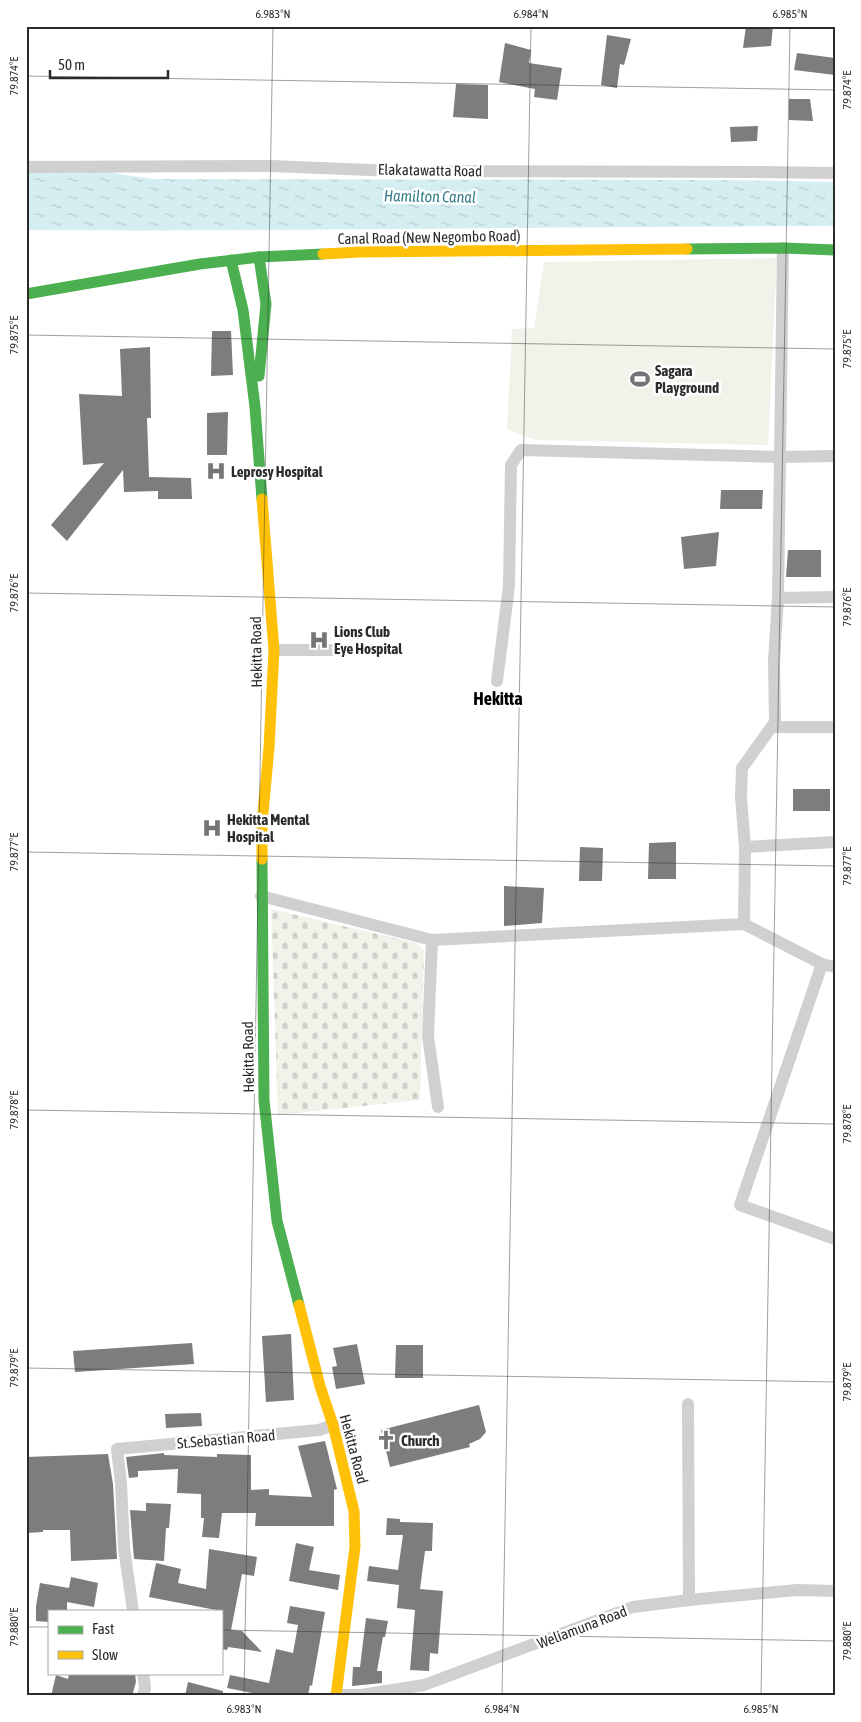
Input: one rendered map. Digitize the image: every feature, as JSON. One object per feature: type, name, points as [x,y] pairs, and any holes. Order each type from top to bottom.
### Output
[{"type":"main road","name":"Canal Road (New Negombo Road)","points":[[26,294],[175,268],[259,257],[360,252],[783,248],[835,250]]},
{"type":"main road","name":"Hekitta Road","points":[[255,407],[266,304],[259,257]]},
{"type":"main road","name":"Hekitta Road","points":[[231,260],[243,310],[255,407],[274,650],[269,748],[262,823],[261,896],[264,1100],[277,1221],[320,1386],[333,1425],[354,1511],[355,1548],[336,1696]]},
{"type":"street","name":"Elakatawatta Road","points":[[26,167],[272,166],[394,171],[835,173]]},
{"type":"street","points":[[744,924],[745,847],[741,797],[742,768],[775,722],[774,662],[778,598],[783,248]]},
{"type":"street","points":[[497,681],[509,586],[511,465],[521,450],[779,457],[835,456]]},
{"type":"street","points":[[778,598],[835,597]]},
{"type":"street","points":[[274,650],[386,650]]},
{"type":"street","points":[[772,727],[835,727]]},
{"type":"street","points":[[745,847],[835,842]]},
{"type":"street","points":[[261,896],[432,940],[744,924],[822,964],[835,967]]},
{"type":"street","points":[[432,940],[428,1036],[438,1107]]},
{"type":"street","points":[[822,964],[740,1205],[835,1239]]},
{"type":"street","points":[[688,1404],[689,1600]]},
{"type":"street","name":"St.Sebastian Road","points":[[133,1610],[124,1548],[122,1483],[117,1449],[319,1430],[333,1425]]},
{"type":"street","name":"Weliamuna Road","points":[[336,1696],[361,1695],[424,1685],[633,1607],[797,1590],[835,1591]]},
{"type":"street","points":[[143,1674],[145,1688],[143,1696]]},
{"type":"green space","name":"Sagara Playground","points":[[777,258],[768,445],[535,440],[507,429],[512,329],[534,328],[544,262]]},
{"type":"green space","points":[[271,909],[416,943],[424,950],[420,1100],[278,1115]]},
{"type":"water","name":"Hamilton Canal","points":[[26,160],[153,179],[722,180],[835,182],[835,226],[26,230]]},
{"type":"building","points":[[746,26],[773,26],[771,46],[743,48]]},
{"type":"building","points":[[607,35],[631,39],[624,65],[620,64],[617,88],[601,85]]},
{"type":"building","points":[[505,43],[531,50],[529,63],[562,68],[557,100],[534,97],[535,89],[499,82]]},
{"type":"building","points":[[797,53],[835,58],[835,75],[794,70]]},
{"type":"building","points":[[456,84],[488,85],[488,119],[453,117]]},
{"type":"building","points":[[789,99],[810,99],[813,121],[789,120]]},
{"type":"building","points":[[758,126],[757,141],[731,142],[730,127]]},
{"type":"building","points":[[212,331],[231,331],[233,375],[211,376]]},
{"type":"building","points":[[150,347],[151,418],[147,418],[149,477],[191,478],[192,499],[158,499],[158,491],[124,492],[123,470],[67,541],[51,525],[104,463],[83,465],[79,394],[122,396],[120,349]]},
{"type":"building","points":[[228,412],[227,455],[207,455],[207,413]]},
{"type":"building","points":[[721,490],[763,490],[762,509],[720,509]]},
{"type":"building","points":[[719,532],[716,566],[684,569],[681,537]]},
{"type":"building","points":[[788,550],[821,550],[821,577],[786,577]]},
{"type":"building","points":[[793,789],[830,789],[830,811],[793,811]]},
{"type":"building","points":[[676,842],[676,879],[648,879],[649,843]]},
{"type":"building","points":[[580,847],[603,848],[602,881],[579,881]]},
{"type":"building","points":[[504,886],[544,888],[542,923],[504,926]]},
{"type":"building","points":[[291,1334],[294,1400],[266,1402],[262,1336]]},
{"type":"building","points":[[192,1343],[194,1364],[75,1372],[73,1351]]},
{"type":"building","points":[[357,1344],[365,1384],[336,1389],[332,1367],[337,1366],[333,1348]]},
{"type":"building","points":[[396,1345],[423,1345],[423,1378],[395,1378]]},
{"type":"building","points":[[479,1405],[486,1432],[480,1439],[469,1444],[470,1447],[390,1467],[381,1430]]},
{"type":"building","points":[[201,1413],[202,1426],[166,1428],[165,1414]]},
{"type":"building","points":[[325,1441],[337,1489],[334,1490],[334,1526],[255,1526],[256,1513],[222,1513],[219,1538],[202,1537],[204,1518],[201,1518],[201,1494],[177,1493],[178,1469],[138,1471],[138,1477],[129,1478],[126,1457],[164,1453],[164,1455],[217,1457],[217,1454],[251,1455],[251,1490],[269,1489],[269,1495],[312,1497],[298,1446]]},
{"type":"building","points":[[108,1454],[113,1484],[117,1559],[71,1561],[70,1530],[43,1530],[43,1532],[26,1533],[26,1457]]},
{"type":"building","points":[[146,1503],[171,1504],[169,1528],[166,1528],[164,1561],[134,1559],[130,1510],[146,1511]]},
{"type":"building","points":[[387,1518],[400,1519],[400,1522],[433,1523],[432,1551],[425,1551],[420,1589],[443,1591],[438,1654],[430,1653],[429,1671],[410,1670],[415,1610],[397,1608],[399,1585],[367,1581],[369,1566],[398,1570],[403,1535],[386,1535]]},
{"type":"building","points":[[296,1543],[314,1547],[309,1570],[340,1575],[338,1590],[289,1581]]},
{"type":"building","points":[[209,1549],[257,1557],[254,1576],[242,1574],[231,1630],[242,1631],[262,1652],[228,1647],[227,1650],[222,1649],[222,1610],[149,1597],[156,1563],[181,1569],[178,1583],[206,1589]]},
{"type":"building","points":[[71,1577],[98,1583],[94,1607],[67,1602],[67,1610],[48,1610],[48,1622],[36,1621],[36,1606],[40,1583],[69,1588]]},
{"type":"building","points":[[290,1606],[325,1612],[312,1686],[310,1685],[308,1696],[267,1696],[227,1688],[230,1675],[269,1683],[276,1649],[293,1653],[298,1625],[287,1623]]},
{"type":"building","points":[[366,1618],[388,1621],[377,1671],[382,1671],[382,1683],[352,1686],[353,1667],[360,1667]]},
{"type":"building","points":[[69,1674],[135,1674],[136,1682],[132,1696],[51,1696],[56,1675],[68,1679]]},
{"type":"building","points":[[188,1682],[223,1691],[223,1696],[185,1696]]},
{"type":"traffic: fast","points":[[687,249],[783,248],[835,250]]},
{"type":"traffic: fast","points":[[26,294],[200,264],[259,257],[323,254]]},
{"type":"traffic: fast","points":[[259,257],[266,304],[259,376]]},
{"type":"traffic: fast","points":[[231,260],[243,310],[255,407],[262,499]]},
{"type":"traffic: fast","points":[[262,859],[264,1100],[277,1221],[299,1305]]},
{"type":"traffic: slow","points":[[323,254],[687,249]]},
{"type":"traffic: slow","points":[[262,499],[274,650],[269,748],[262,823],[262,859]]},
{"type":"traffic: slow","points":[[299,1305],[320,1386],[333,1425],[354,1511],[355,1547],[336,1696]]},
{"type":"place","name":"Sagara Playground","points":[[640,379]]},
{"type":"place","name":"Leprosy Hospital","points":[[216,471]]},
{"type":"place","name":"Lions Club Eye Hospital","points":[[319,640]]},
{"type":"place","name":"Hekitta Mental Hospital","points":[[212,828]]},
{"type":"place","name":"Church","points":[[386,1440]]},
{"type":"district","name":"Hekitta","points":[[498,698]]}]
